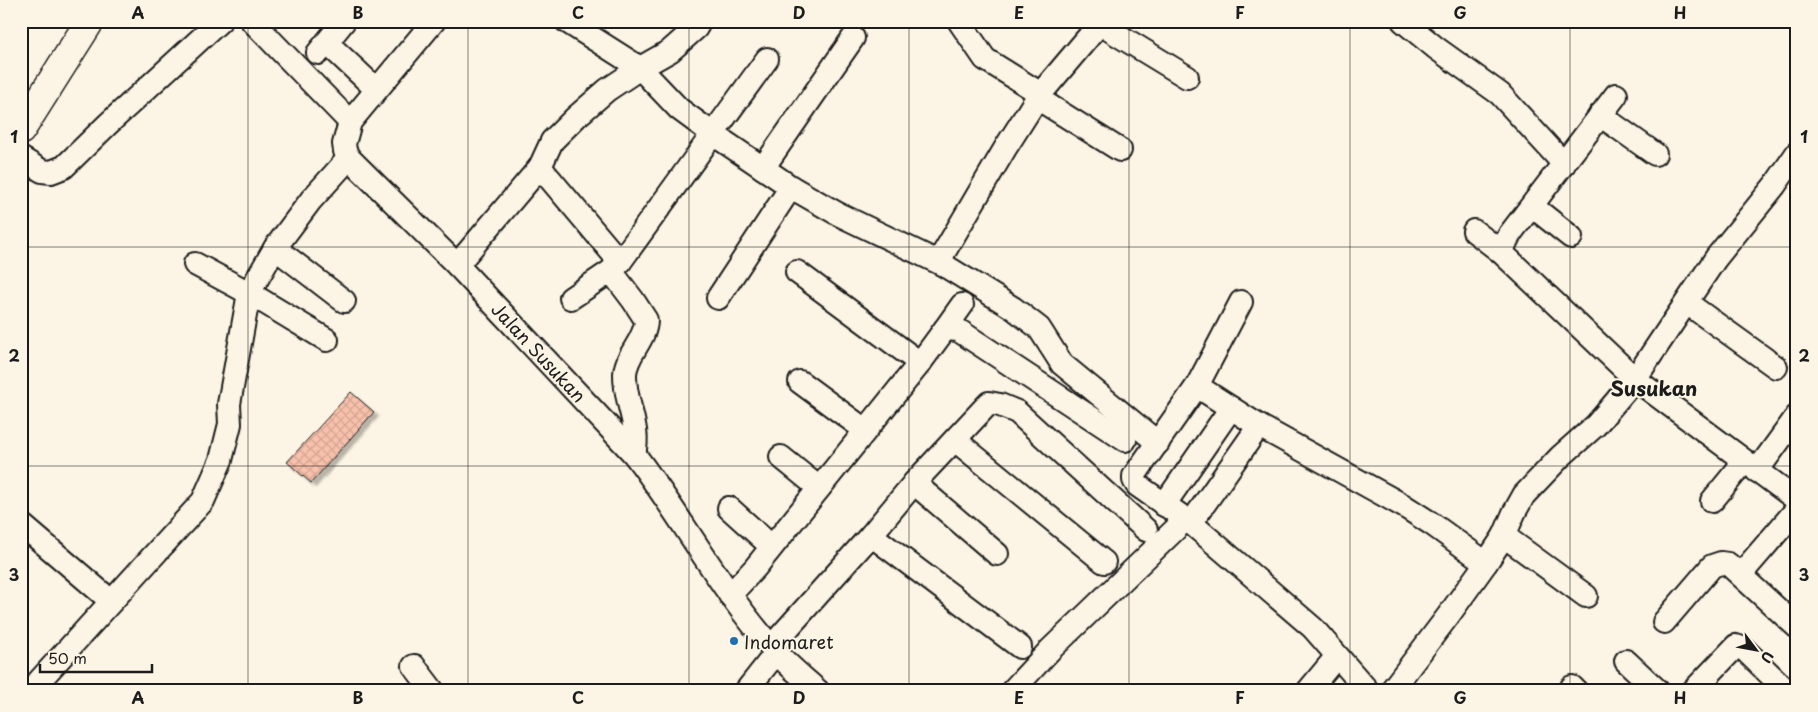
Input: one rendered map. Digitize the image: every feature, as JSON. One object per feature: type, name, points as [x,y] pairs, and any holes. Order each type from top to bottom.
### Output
[{"type":"highway","points":[[21,130],[90,21]]},
{"type":"street","points":[[21,158],[42,171],[51,172],[64,167],[220,21]]},
{"type":"street","points":[[252,21],[350,122]]},
{"type":"street","points":[[344,21],[322,48],[376,89]]},
{"type":"street","points":[[30,691],[203,501],[221,460],[250,294],[275,248],[312,200],[349,158],[344,144],[350,122],[434,21]]},
{"type":"street","points":[[566,21],[640,68],[679,109],[790,187],[838,214],[942,264],[1013,308],[1039,328],[1062,364],[1158,443]]},
{"type":"street","points":[[457,265],[540,167],[552,141],[606,90],[670,51],[696,28],[700,21]]},
{"type":"street","points":[[959,21],[985,58],[1120,150]]},
{"type":"street","points":[[1403,21],[1436,48],[1500,94],[1564,164]]},
{"type":"street","points":[[942,264],[943,254],[1006,147],[1039,96],[1101,23],[1187,77]]},
{"type":"street","points":[[763,168],[853,38]]},
{"type":"street","points":[[572,298],[615,266],[767,59]]},
{"type":"street","points":[[1501,252],[1510,234],[1616,95]]},
{"type":"street","points":[[1600,115],[1655,154]]},
{"type":"street","points":[[1391,691],[1486,563],[1504,536],[1524,495],[1560,457],[1596,425],[1635,379],[1716,258],[1775,185],[1797,152]]},
{"type":"street","name":"Jalan Susukan","points":[[349,158],[457,265],[634,454],[658,485],[730,595],[774,650],[818,691]]},
{"type":"street","points":[[540,167],[615,266],[646,320],[643,334],[625,370],[626,390],[636,435],[634,454]]},
{"type":"street","points":[[718,298],[790,187]]},
{"type":"street","points":[[1532,206],[1571,237]]},
{"type":"street","points":[[1474,231],[1501,252],[1635,379],[1750,467],[1797,500]]},
{"type":"street","points":[[275,248],[344,301]]},
{"type":"street","points":[[195,264],[327,340]]},
{"type":"street","points":[[798,272],[920,363]]},
{"type":"street","points":[[1241,302],[1197,386],[1134,476],[1134,480],[1136,485],[1188,521],[1313,628],[1368,691]]},
{"type":"street","points":[[1687,303],[1776,368]]},
{"type":"street","points":[[730,595],[755,568],[920,363],[962,305]]},
{"type":"street","points":[[945,329],[958,330],[1125,440]]},
{"type":"street","points":[[800,382],[865,430]]},
{"type":"street","points":[[1197,386],[1259,426],[1404,506],[1486,563]]},
{"type":"street","points":[[746,691],[774,650],[914,483],[989,403],[1017,412],[1146,530]]},
{"type":"street","points":[[1164,505],[1231,408]]},
{"type":"street","points":[[1712,501],[1750,467],[1797,416]]},
{"type":"street","points":[[1012,691],[1089,611],[1188,521],[1259,426]]},
{"type":"street","points":[[955,440],[1104,562]]},
{"type":"street","points":[[781,457],[818,488]]},
{"type":"street","points":[[914,483],[997,554]]},
{"type":"street","points":[[728,508],[771,546]]},
{"type":"street","points":[[1741,574],[1797,509]]},
{"type":"street","points":[[21,524],[111,601]]},
{"type":"street","points":[[871,534],[1020,647]]},
{"type":"street","points":[[1504,536],[1586,596]]},
{"type":"street","points":[[1664,622],[1712,566],[1721,563],[1728,564],[1793,615]]},
{"type":"street","points":[[1702,688],[1736,646],[1747,652],[1787,691]]},
{"type":"street","points":[[1308,691],[1337,656]]},
{"type":"street","points":[[1626,661],[1658,691]]},
{"type":"street","points":[[414,666],[433,691]]},
{"type":"building","points":[[351,392],[374,412],[311,483],[287,462]]},
{"type":"place","name":"Indomaret","points":[[734,641]]},
{"type":"district","name":"Susukan","points":[[1654,388]]}]
